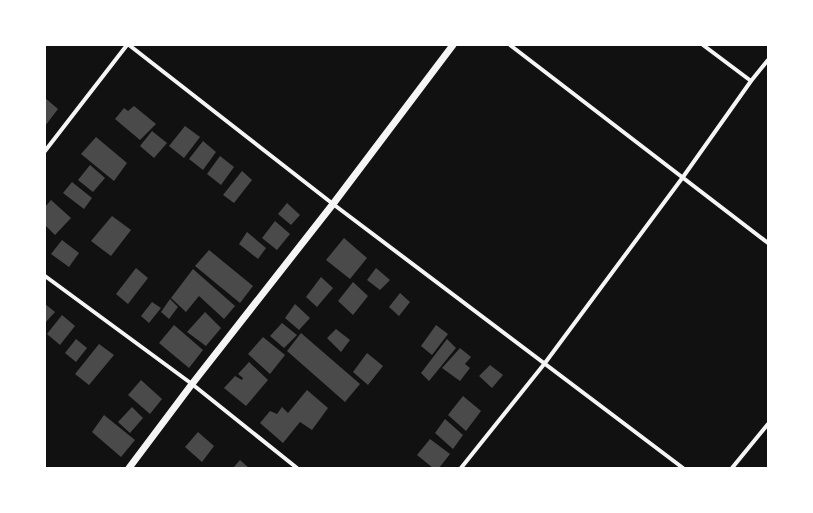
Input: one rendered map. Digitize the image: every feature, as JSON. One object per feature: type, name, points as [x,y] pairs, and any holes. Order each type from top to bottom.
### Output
[{"type":"street","points":[[45,151],[128,45],[333,204],[684,468]]},
{"type":"street","points":[[129,468],[192,384],[333,204],[452,45]]},
{"type":"street","points":[[510,45],[768,243]]},
{"type":"street","points":[[702,45],[751,81]]},
{"type":"street","points":[[461,468],[545,363],[683,177],[751,81],[768,60]]},
{"type":"street","points":[[45,276],[192,384],[297,468]]},
{"type":"street","points":[[732,468],[768,424]]},
{"type":"building","points":[[45,98],[58,109],[45,126]]},
{"type":"building","points":[[134,106],[156,124],[140,140],[115,119],[124,108],[128,111]]},
{"type":"building","points":[[185,126],[200,137],[184,158],[169,146]]},
{"type":"building","points":[[152,131],[167,143],[154,158],[140,146]]},
{"type":"building","points":[[96,137],[127,163],[114,181],[81,154]]},
{"type":"building","points":[[203,141],[216,152],[203,170],[189,159]]},
{"type":"building","points":[[220,156],[234,167],[221,185],[207,174]]},
{"type":"building","points":[[90,165],[105,178],[93,192],[78,180]]},
{"type":"building","points":[[242,171],[252,180],[234,203],[223,195]]},
{"type":"building","points":[[72,182],[92,198],[84,209],[63,193]]},
{"type":"building","points":[[51,200],[71,218],[55,235],[45,225],[45,207]]},
{"type":"building","points":[[287,203],[300,215],[291,225],[278,214]]},
{"type":"building","points":[[112,216],[131,230],[111,256],[91,241]]},
{"type":"building","points":[[275,221],[290,234],[277,250],[262,238]]},
{"type":"building","points":[[247,232],[266,248],[258,259],[239,244]]},
{"type":"building","points":[[344,238],[367,258],[350,279],[326,260]]},
{"type":"building","points":[[62,240],[79,253],[69,267],[51,254]]},
{"type":"building","points":[[209,250],[253,286],[240,303],[195,266]]},
{"type":"building","points":[[136,268],[148,278],[128,304],[116,294]]},
{"type":"building","points":[[376,268],[390,280],[380,290],[367,280]]},
{"type":"building","points":[[193,269],[235,306],[224,319],[199,296],[186,312],[171,298]]},
{"type":"building","points":[[321,277],[333,288],[317,307],[306,297]]},
{"type":"building","points":[[353,282],[368,296],[353,315],[338,301]]},
{"type":"building","points":[[400,293],[410,302],[399,316],[389,307]]},
{"type":"building","points":[[170,299],[178,307],[169,319],[161,312]]},
{"type":"building","points":[[152,302],[161,308],[149,323],[141,316]]},
{"type":"building","points":[[45,304],[55,312],[45,323]]},
{"type":"building","points":[[295,304],[310,318],[299,330],[285,318]]},
{"type":"building","points":[[205,312],[221,328],[206,346],[187,332]]},
{"type":"building","points":[[62,315],[75,326],[60,345],[47,334]]},
{"type":"building","points":[[282,323],[297,335],[284,348],[270,336]]},
{"type":"building","points":[[174,325],[203,350],[189,368],[159,343]]},
{"type":"building","points":[[436,325],[448,334],[432,355],[421,346]]},
{"type":"building","points":[[336,329],[350,340],[341,352],[327,338]]},
{"type":"building","points":[[301,333],[360,384],[345,402],[287,351]]},
{"type":"building","points":[[263,337],[285,355],[270,374],[248,354]]},
{"type":"building","points":[[76,339],[87,348],[76,362],[65,353]]},
{"type":"building","points":[[447,339],[456,348],[429,381],[421,373]]},
{"type":"building","points":[[99,344],[114,355],[89,385],[75,374]]},
{"type":"building","points":[[460,348],[471,357],[465,364],[470,368],[460,381],[442,368]]},
{"type":"building","points":[[367,353],[383,366],[368,385],[353,372]]},
{"type":"building","points":[[249,362],[268,380],[246,406],[224,388],[235,376],[242,380],[243,378],[238,374]]},
{"type":"building","points":[[490,365],[503,375],[492,388],[479,376]]},
{"type":"building","points":[[141,380],[162,399],[150,414],[128,395]]},
{"type":"building","points":[[307,390],[328,408],[312,430],[300,422],[283,443],[260,423],[270,411],[277,414],[282,407],[288,413]]},
{"type":"building","points":[[463,396],[481,411],[466,431],[448,415]]},
{"type":"building","points":[[132,407],[143,418],[130,433],[118,422]]},
{"type":"building","points":[[104,415],[135,440],[121,457],[92,432]]},
{"type":"building","points":[[445,419],[463,435],[453,449],[435,433]]},
{"type":"building","points":[[198,432],[214,446],[202,462],[185,447]]},
{"type":"building","points":[[430,439],[450,454],[439,468],[433,468],[417,455]]},
{"type":"building","points":[[240,460],[249,468],[233,468]]}]
